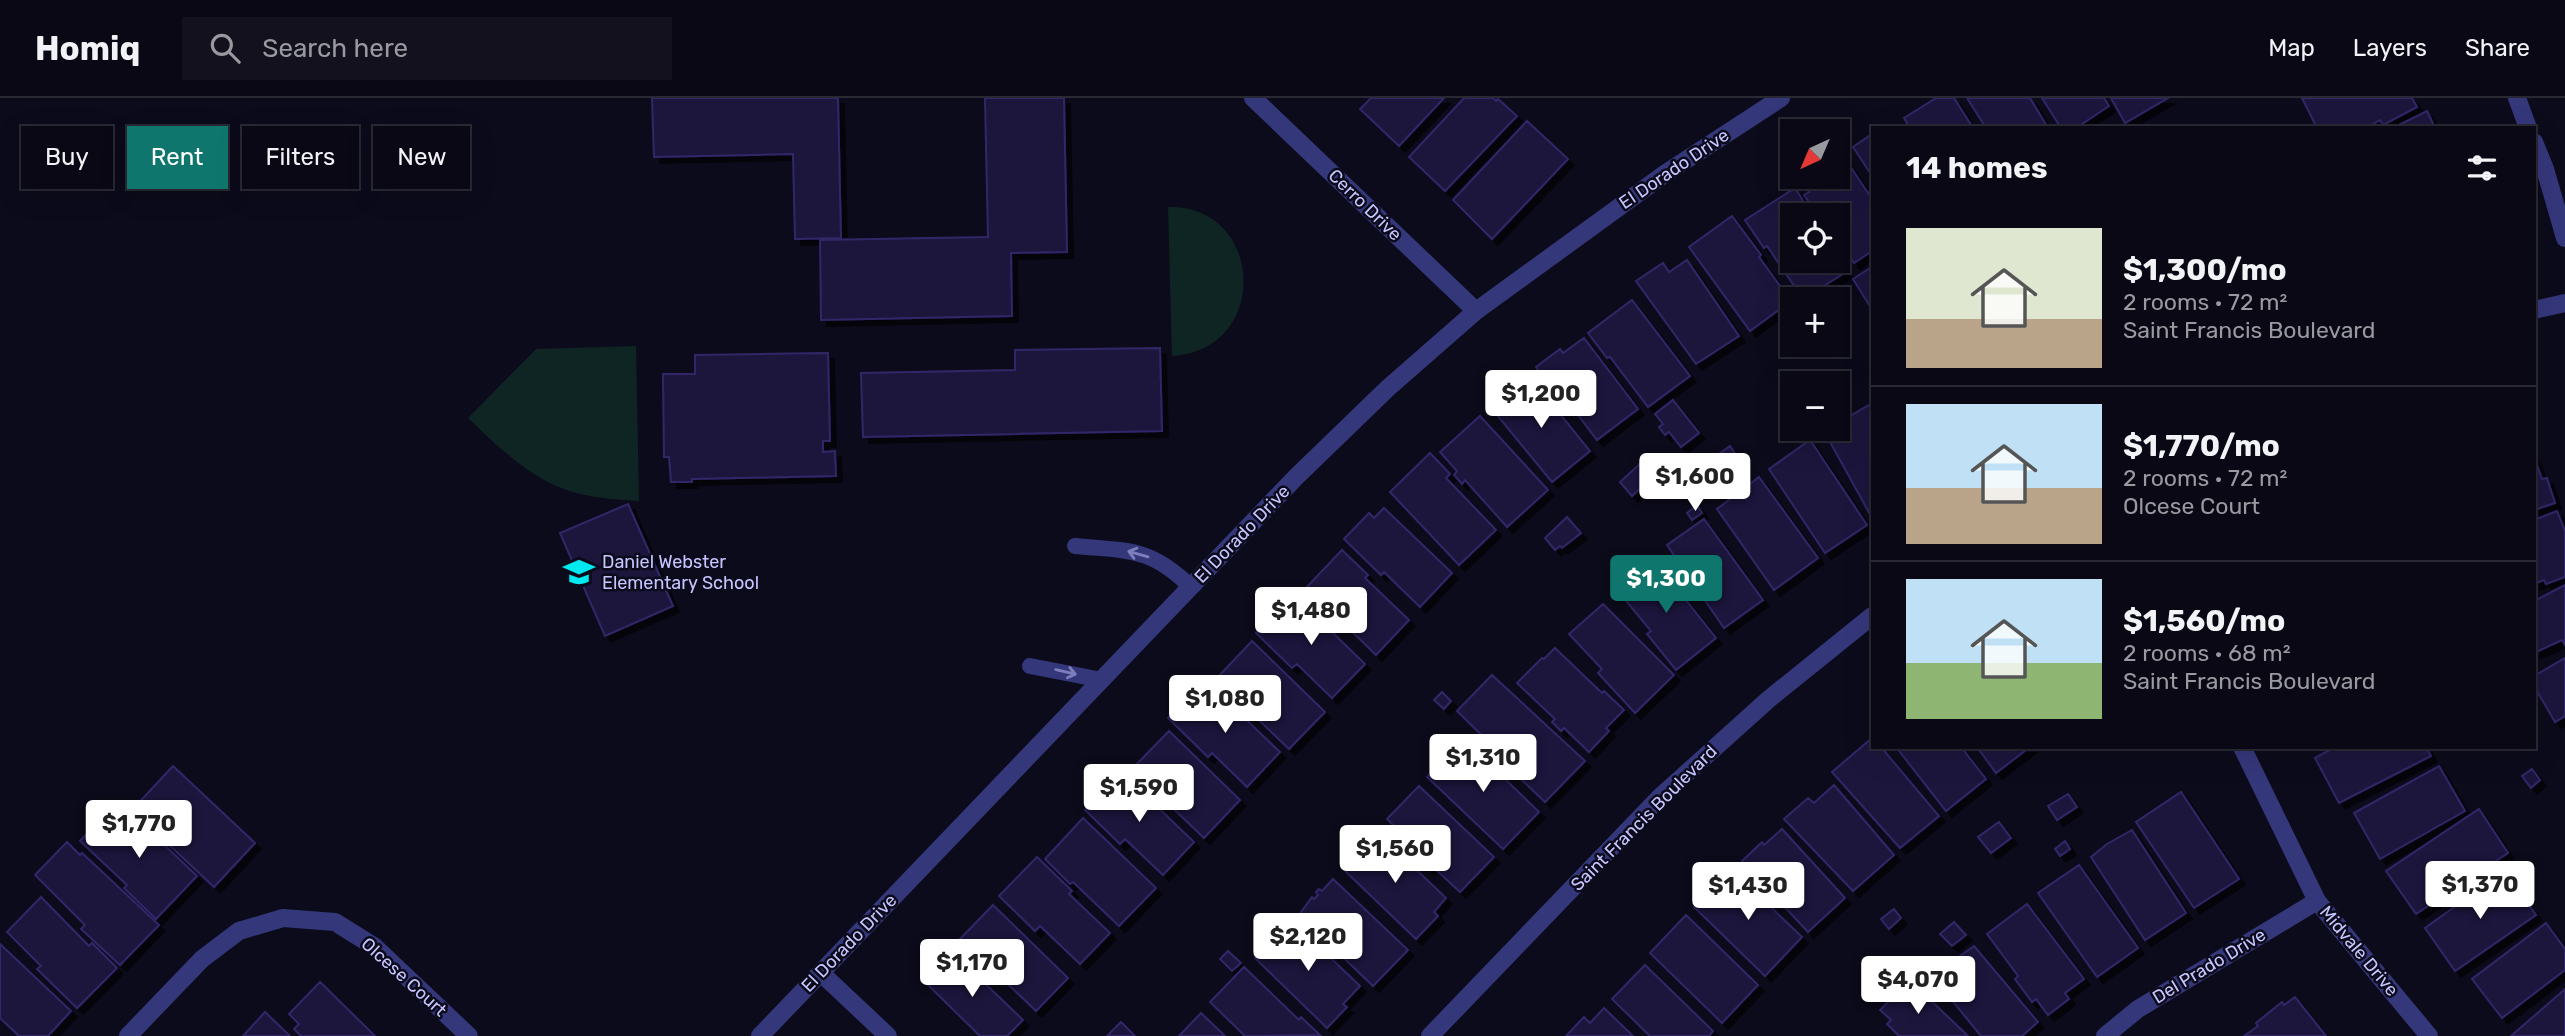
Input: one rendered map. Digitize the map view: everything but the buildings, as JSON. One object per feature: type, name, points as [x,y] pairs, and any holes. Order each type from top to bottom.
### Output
[{"type":"street","name":"Cerro Drive","points":[[1253,98],[1476,312]]},
{"type":"street","name":"El Dorado Drive","points":[[760,1036],[1296,477],[1388,388],[1476,312],[1666,173],[1781,98]]},
{"type":"street","points":[[2517,98],[2527,126]]},
{"type":"street","points":[[2536,147],[2565,238]]},
{"type":"street","points":[[2536,310],[2565,303]]},
{"type":"street","name":"Saint Francis Boulevard","points":[[1430,1036],[1660,797],[1769,699],[1871,617]]},
{"type":"street","name":"Midvale Drive","points":[[2243,749],[2317,901],[2429,1036]]},
{"type":"street","name":"Del Prado Drive","points":[[2105,1036],[2138,1009],[2317,901]]},
{"type":"street","name":"Olcese Court","points":[[128,1036],[202,959],[229,938],[239,931],[283,918],[335,922],[375,947],[469,1036]]},
{"type":"street","points":[[821,972],[888,1036]]},
{"type":"lane","points":[[1075,547],[1138,551],[1171,568],[1191,587]]},
{"type":"lane","points":[[1030,666],[1101,680]]},
{"type":"green space","points":[[1168,207],[1200,212],[1223,228],[1238,251],[1244,278],[1240,305],[1227,330],[1204,348],[1172,356]]},
{"type":"green space","points":[[636,346],[639,501],[580,494],[548,482],[505,453],[468,418],[536,349]]},
{"type":"place","name":"Daniel Webster Elementary School","points":[[579,572]]}]
